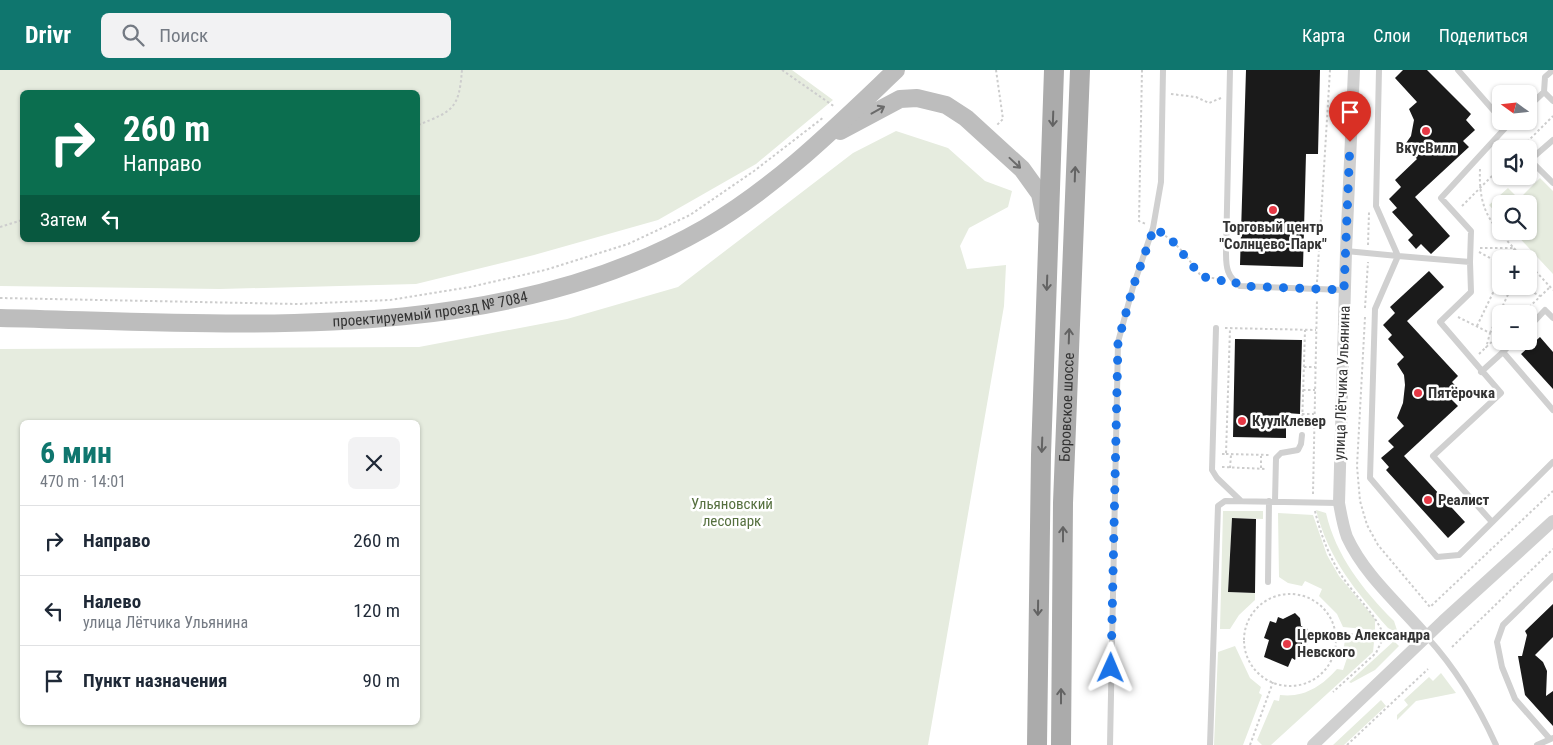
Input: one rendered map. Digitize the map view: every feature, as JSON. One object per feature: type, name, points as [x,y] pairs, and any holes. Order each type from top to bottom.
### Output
[{"type":"main road","name":"Боровское шоссе","points":[[1037,745],[1037,624],[1054,70]]},
{"type":"main road","name":"Боровское шоссе","points":[[1061,745],[1063,503],[1080,70]]},
{"type":"street","name":"проектируемый проезд № 7084","points":[[0,318],[300,322],[390,318],[478,306],[557,288],[638,260],[705,227],[774,180],[820,142],[896,70]]},
{"type":"street","name":"улица Лётчика Ульянина","points":[[1354,70],[1344,290],[1339,503],[1344,530],[1354,550],[1381,585],[1427,637]]},
{"type":"street","name":"проектируемый проезд № 7084","points":[[820,142],[900,99],[917,98],[946,105],[966,118],[1022,169],[1040,194],[1049,234]]},
{"type":"street","points":[[1313,745],[1553,521]]},
{"type":"lane","points":[[1110,745],[1118,342],[1133,287],[1154,228],[1161,182],[1163,70]]},
{"type":"lane","points":[[1230,70],[1226,270],[1231,279],[1240,286],[1344,290]]},
{"type":"lane","points":[[1379,70],[1376,206],[1398,256],[1375,309],[1370,478],[1438,557],[1459,555],[1553,462]]},
{"type":"lane","points":[[1458,70],[1492,107]]},
{"type":"lane","points":[[1538,98],[1544,92],[1545,77],[1553,70]]},
{"type":"lane","points":[[1544,92],[1553,101]]},
{"type":"lane","points":[[1492,522],[1433,456],[1500,394],[1440,322],[1471,292],[1471,231],[1441,198],[1480,156],[1500,130]]},
{"type":"lane","points":[[1553,140],[1530,160],[1553,182]]},
{"type":"lane","points":[[1346,251],[1470,262]]},
{"type":"lane","points":[[1537,318],[1545,310],[1553,318]]},
{"type":"lane","points":[[1216,328],[1212,467],[1217,478],[1241,501]]},
{"type":"lane","points":[[1481,372],[1503,352],[1553,410]]},
{"type":"lane","points":[[1268,582],[1272,501],[1277,456],[1280,453],[1298,450],[1302,435]]},
{"type":"lane","points":[[1210,745],[1218,506],[1225,501],[1339,503]]},
{"type":"lane","points":[[1537,745],[1552,738],[1515,699],[1502,667],[1497,642],[1503,625],[1553,576]]},
{"type":"lane","points":[[1427,637],[1451,664],[1482,714],[1496,745]]},
{"type":"path","points":[[420,124],[445,115],[460,96],[462,70]]},
{"type":"path","points":[[782,70],[836,108]]},
{"type":"path","points":[[993,129],[1003,119],[996,70]]},
{"type":"path","points":[[1142,70],[1139,221],[1170,238],[1201,276],[1219,281],[1231,279]]},
{"type":"path","points":[[1317,289],[1330,70]]},
{"type":"path","points":[[1164,94],[1196,97],[1209,103],[1219,100],[1230,86]]},
{"type":"path","points":[[0,298],[298,304],[390,300],[470,287],[555,267],[628,244],[664,228],[690,215],[746,176],[828,113]]},
{"type":"path","points":[[1529,140],[1553,116]]},
{"type":"path","points":[[1480,156],[1479,189],[1488,220],[1515,248]]},
{"type":"path","points":[[1455,213],[1492,176]]},
{"type":"path","points":[[0,227],[20,221]]},
{"type":"path","points":[[1470,247],[1515,248]]},
{"type":"path","points":[[1470,247],[1492,259]]},
{"type":"path","points":[[1537,273],[1553,290]]},
{"type":"path","points":[[1531,305],[1550,287]]},
{"type":"path","points":[[1477,326],[1492,295]]},
{"type":"path","points":[[1486,348],[1490,333],[1508,295]]},
{"type":"path","points":[[1449,313],[1490,333]]},
{"type":"path","points":[[1216,328],[1316,330]]},
{"type":"path","points":[[1226,454],[1230,328]]},
{"type":"path","points":[[1302,435],[1305,330]]},
{"type":"path","points":[[1472,361],[1492,342]]},
{"type":"path","points":[[1304,367],[1315,367]]},
{"type":"path","points":[[1303,390],[1315,390]]},
{"type":"path","points":[[1302,414],[1314,414]]},
{"type":"path","points":[[1212,454],[1277,456]]},
{"type":"path","points":[[1230,468],[1231,454]]},
{"type":"path","points":[[1261,455],[1261,468]]},
{"type":"path","points":[[1212,467],[1276,469]]},
{"type":"path","points":[[1430,607],[1553,491]]},
{"type":"path","points":[[1452,646],[1553,549]]},
{"type":"path","points":[[1287,594],[1304,596],[1324,610],[1332,622],[1335,633],[1335,645],[1331,659],[1317,677],[1296,685],[1273,682],[1253,666],[1248,659],[1244,642],[1251,616],[1262,603],[1287,594]]},
{"type":"path","points":[[1335,633],[1398,637]]},
{"type":"path","points":[[1333,692],[1376,654],[1384,636]]},
{"type":"path","points":[[1347,745],[1428,669]]},
{"type":"path","points":[[1250,745],[1273,682]]},
{"type":"green space","points":[[0,70],[792,70],[833,100],[756,164],[658,220],[534,255],[416,284],[220,289],[0,286]]},
{"type":"green space","name":"Ульяновский лесопарк","points":[[896,131],[948,148],[985,181],[1012,191],[1008,207],[969,228],[960,246],[967,269],[1006,265],[1004,306],[928,745],[0,745],[0,349],[419,347],[567,319],[678,287],[853,153]]},
{"type":"green space","points":[[1540,178],[1553,191],[1553,274],[1537,257],[1537,250],[1531,250],[1521,240],[1537,240],[1537,195],[1523,195],[1533,185],[1537,185],[1537,181]]},
{"type":"green space","points":[[1508,188],[1515,195],[1500,195]]},
{"type":"green space","points":[[1316,510],[1326,513],[1336,544],[1352,572],[1361,585],[1394,621],[1397,630],[1394,631],[1388,628],[1344,574],[1321,528]]},
{"type":"green space","points":[[1223,511],[1263,511],[1263,519],[1232,518],[1228,592],[1255,593],[1255,600],[1239,615],[1230,629],[1220,629]]},
{"type":"green space","points":[[1278,513],[1313,515],[1327,555],[1339,576],[1375,619],[1375,630],[1343,627],[1337,614],[1319,596],[1322,589],[1305,581],[1302,586],[1288,583],[1279,577]]},
{"type":"green space","points":[[1345,640],[1374,642],[1373,652],[1271,745],[1262,745],[1257,740],[1274,700],[1279,701],[1280,695],[1297,695],[1312,690],[1337,669],[1343,670],[1348,655],[1343,652]]},
{"type":"green space","points":[[1394,641],[1399,646],[1375,670],[1351,683],[1349,682]]},
{"type":"green space","points":[[1235,646],[1250,678],[1261,687],[1259,693],[1262,695],[1243,745],[1214,745],[1218,652]]},
{"type":"green space","points":[[1441,673],[1456,693],[1416,701],[1397,720],[1397,715],[1408,705],[1404,700],[1429,677],[1433,681]]},
{"type":"green space","points":[[1381,700],[1386,706],[1344,745],[1333,745]]},
{"type":"building","name":"Торговый центр \"Солнцево-Парк\"","points":[[1246,70],[1320,70],[1318,154],[1306,154],[1303,267],[1240,265]]},
{"type":"building","points":[[1403,70],[1427,70],[1471,114],[1466,120],[1475,130],[1463,141],[1469,147],[1415,197],[1450,236],[1431,254],[1421,244],[1416,249],[1408,240],[1413,235],[1392,212],[1397,208],[1389,199],[1401,187],[1395,180],[1417,159],[1404,146],[1411,136],[1414,120],[1409,109],[1417,102],[1395,78]]},
{"type":"building","points":[[1429,271],[1444,287],[1407,321],[1458,376],[1452,382],[1459,390],[1450,398],[1458,406],[1404,456],[1465,522],[1448,538],[1386,470],[1389,467],[1381,458],[1394,447],[1388,441],[1404,426],[1397,418],[1403,403],[1405,385],[1404,375],[1397,364],[1404,357],[1388,339],[1392,335],[1383,325],[1395,313],[1390,307]]},
{"type":"building","points":[[1540,337],[1553,352],[1553,389],[1521,354],[1525,350],[1537,350],[1537,340]]},
{"type":"building","points":[[1235,339],[1302,340],[1300,414],[1286,413],[1286,438],[1233,437]]},
{"type":"building","points":[[1232,518],[1256,519],[1255,593],[1228,592]]},
{"type":"building","points":[[1553,604],[1553,637],[1535,655],[1543,662],[1547,671],[1546,696],[1553,691],[1553,726],[1525,695],[1518,656],[1522,656],[1527,635],[1525,631]]},
{"type":"building","name":"Церковь Александра Невского","points":[[1295,613],[1300,618],[1301,626],[1308,629],[1305,636],[1310,638],[1303,654],[1298,652],[1295,660],[1292,658],[1288,667],[1264,657],[1269,640],[1264,638],[1270,621],[1276,623],[1278,617],[1283,619]]},
{"type":"place","name":"ВкусВилл","points":[[1426,131]]},
{"type":"place","name":"Торговый центр \"Солнцево-Парк\"","points":[[1273,210]]},
{"type":"place","name":"Пятёрочка","points":[[1418,393]]},
{"type":"place","name":"КуулКлевер","points":[[1242,421]]},
{"type":"place","name":"Реалист","points":[[1428,500]]},
{"type":"place","name":"Церковь Александра Невского","points":[[1287,644]]},
{"type":"route","points":[[1111,668],[1118,342],[1133,287],[1154,228],[1170,238],[1186,255],[1201,276],[1219,281],[1231,279],[1240,286],[1344,290],[1350,142]]}]
